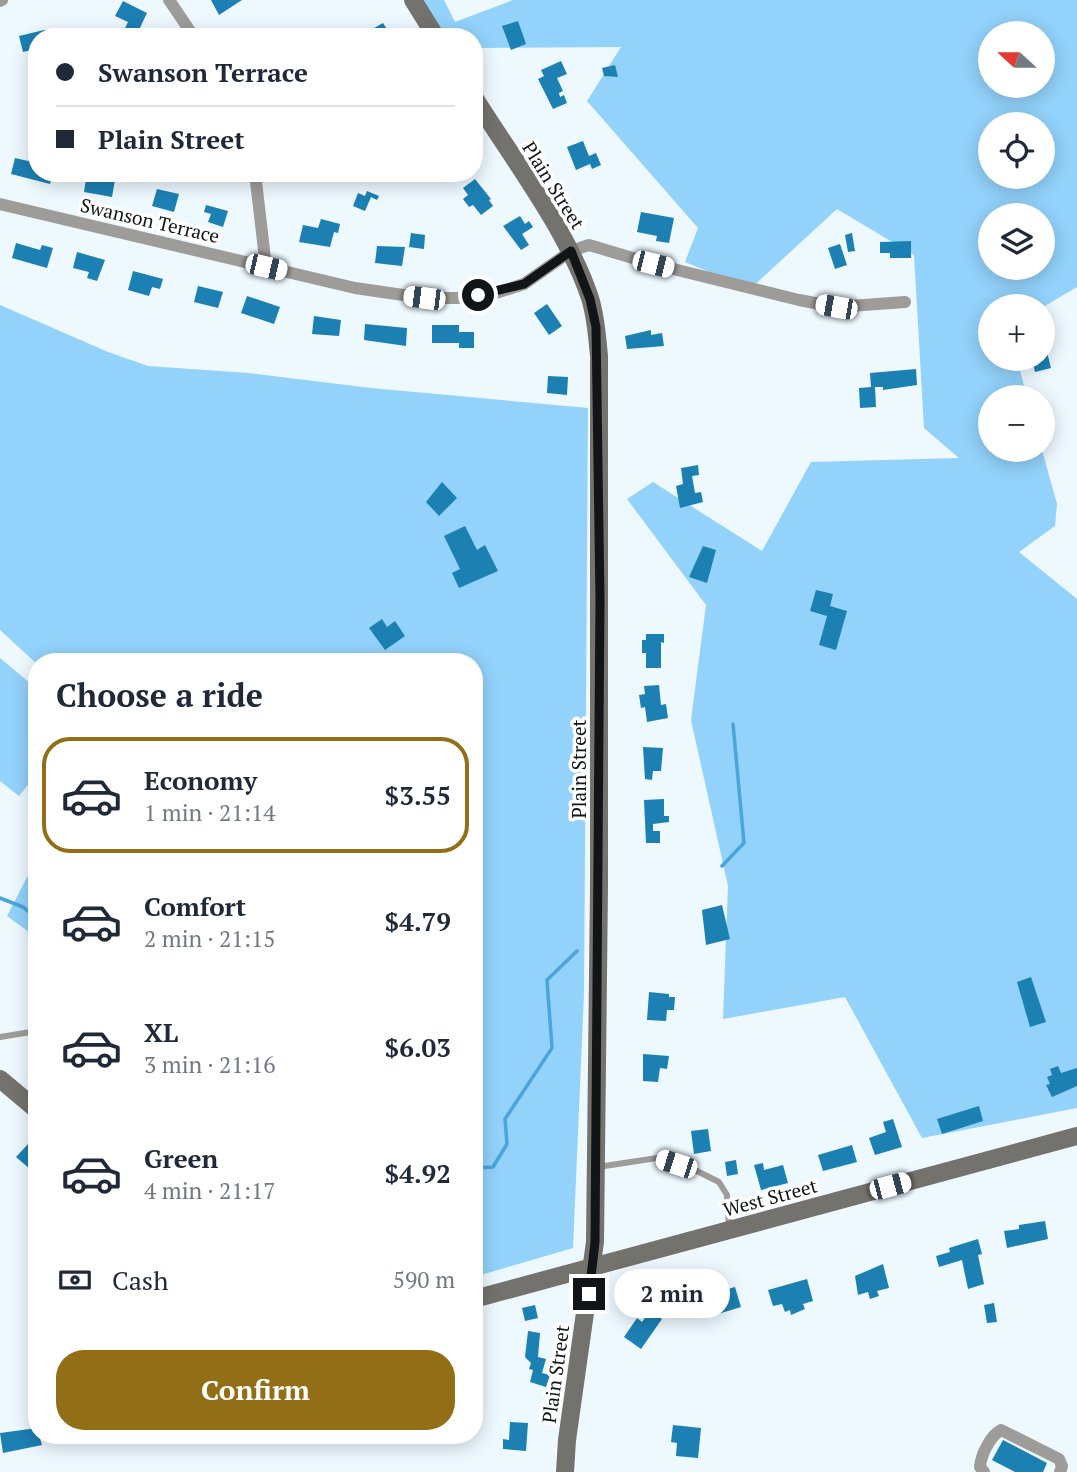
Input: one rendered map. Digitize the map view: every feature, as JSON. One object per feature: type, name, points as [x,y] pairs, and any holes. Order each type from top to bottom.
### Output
[{"type":"street","points":[[169,0],[188,28]]},
{"type":"street","points":[[413,0],[430,28]]},
{"type":"street","name":"Plain Street","points":[[483,111],[571,251],[590,299],[599,356],[599,873],[592,1268],[571,1409],[565,1472]]},
{"type":"street","points":[[256,182],[266,267]]},
{"type":"street","name":"Swanson Terrace","points":[[0,204],[266,267],[384,293],[424,298],[461,298],[496,293],[524,284],[571,251]]},
{"type":"street","points":[[571,251],[585,245],[594,246],[653,264],[836,307],[905,303]]},
{"type":"street","points":[[0,1079],[28,1102]]},
{"type":"street","name":"West Street","points":[[483,1297],[1077,1136]]},
{"type":"street","points":[[984,1472],[980,1467],[981,1460],[993,1436],[1001,1430],[1059,1459],[1062,1466],[1060,1472]]},
{"type":"lane","points":[[0,1037],[28,1032]]},
{"type":"lane","points":[[595,1167],[657,1158],[695,1170],[719,1182],[727,1195],[729,1230]]},
{"type":"shaded area","points":[[421,0],[444,0],[455,22],[513,0],[1077,0],[1077,287],[1055,300],[1055,294],[978,294],[978,371],[1020,371],[1024,385],[978,385],[978,462],[1045,462],[1057,504],[1055,526],[1019,552],[1077,599],[1077,1108],[922,1138],[845,997],[723,1019],[728,886],[691,720],[706,605],[627,499],[653,482],[762,551],[811,462],[959,458],[924,428],[914,255],[837,209],[750,289],[685,262],[698,228],[587,101],[621,47],[483,48],[483,28],[441,28]]},
{"type":"shaded area","points":[[0,305],[108,352],[148,366],[248,373],[371,388],[588,408],[584,994],[573,1248],[483,1274],[483,653],[28,653],[28,656],[0,630]]},
{"type":"shaded area","points":[[0,658],[28,681],[28,785],[19,796],[0,781]]},
{"type":"shaded area","points":[[28,875],[28,931],[7,916]]},
{"type":"building","points":[[211,0],[242,0],[219,15]]},
{"type":"building","points":[[123,1],[147,13],[140,28],[125,28],[128,22],[115,16]]},
{"type":"building","points":[[518,21],[526,44],[511,50],[502,26]]},
{"type":"building","points":[[28,34],[28,51],[23,52],[19,36]]},
{"type":"building","points":[[561,61],[567,74],[557,78],[563,91],[559,93],[560,97],[564,95],[567,103],[553,109],[538,79],[544,76],[541,70]]},
{"type":"building","points":[[615,65],[618,77],[604,76],[602,68]]},
{"type":"building","points":[[583,141],[589,156],[596,153],[601,165],[592,169],[590,164],[576,170],[567,147]]},
{"type":"building","points":[[15,158],[28,161],[28,178],[11,174]]},
{"type":"building","points":[[86,182],[115,182],[112,197],[84,192]]},
{"type":"building","points":[[471,182],[477,182],[491,199],[489,200],[493,206],[481,215],[473,205],[469,207],[463,199],[468,195],[463,188]]},
{"type":"building","points":[[157,189],[179,194],[174,212],[152,206]]},
{"type":"building","points":[[367,191],[379,196],[377,200],[371,197],[365,211],[353,206],[358,193],[365,196]]},
{"type":"building","points":[[206,205],[228,211],[223,227],[208,222],[211,214],[204,212]]},
{"type":"building","points":[[641,212],[674,218],[669,243],[656,241],[657,236],[637,232]]},
{"type":"building","points":[[520,216],[525,224],[529,221],[533,227],[522,234],[529,245],[521,250],[503,226]]},
{"type":"building","points":[[321,219],[340,224],[338,233],[334,232],[330,247],[299,242],[303,225],[318,228]]},
{"type":"building","points":[[411,233],[425,235],[424,249],[409,247]]},
{"type":"building","points":[[852,233],[855,251],[848,252],[845,235]]},
{"type":"building","points":[[911,241],[911,258],[890,258],[890,253],[880,253],[880,242]]},
{"type":"building","points":[[16,243],[40,250],[42,245],[53,248],[47,268],[12,258]]},
{"type":"building","points":[[840,244],[847,265],[835,269],[828,248]]},
{"type":"building","points":[[377,246],[405,247],[402,266],[375,263]]},
{"type":"building","points":[[77,252],[105,260],[97,281],[87,278],[89,272],[73,268]]},
{"type":"building","points":[[133,271],[163,279],[160,289],[152,287],[149,296],[128,290]]},
{"type":"building","points":[[198,286],[223,292],[218,308],[194,302]]},
{"type":"building","points":[[247,296],[280,307],[274,324],[241,313]]},
{"type":"building","points":[[547,304],[562,326],[549,335],[534,313]]},
{"type":"building","points":[[314,316],[341,320],[339,336],[312,334]]},
{"type":"building","points":[[365,324],[407,328],[406,346],[364,340]]},
{"type":"building","points":[[432,325],[459,325],[459,332],[474,332],[474,348],[459,348],[459,343],[432,343]]},
{"type":"building","points":[[651,330],[651,335],[662,333],[664,346],[627,349],[625,336]]},
{"type":"building","points":[[916,369],[917,385],[883,390],[883,387],[875,387],[876,407],[860,408],[859,388],[871,387],[870,373]]},
{"type":"building","points":[[548,376],[568,377],[567,395],[547,393]]},
{"type":"building","points":[[698,465],[699,475],[692,476],[695,493],[701,492],[703,502],[680,508],[676,486],[683,484],[681,468]]},
{"type":"building","points":[[442,482],[457,498],[439,516],[426,502]]},
{"type":"building","points":[[465,526],[477,550],[485,545],[498,571],[459,588],[452,573],[460,569],[444,536]]},
{"type":"building","points":[[703,546],[716,550],[707,583],[689,577]]},
{"type":"building","points":[[816,590],[833,594],[830,606],[847,611],[836,650],[819,645],[827,616],[810,611]]},
{"type":"building","points":[[382,619],[387,627],[395,621],[405,636],[385,650],[369,628]]},
{"type":"building","points":[[646,634],[664,634],[664,643],[661,642],[661,668],[646,668],[646,653],[642,653],[642,640],[646,640]]},
{"type":"building","points":[[659,685],[661,705],[666,704],[668,718],[647,722],[645,707],[641,708],[639,695],[645,694],[644,686]]},
{"type":"building","points":[[643,747],[663,748],[661,771],[653,771],[652,780],[645,779]]},
{"type":"building","points":[[664,799],[664,816],[669,816],[669,822],[653,824],[653,831],[660,831],[660,843],[646,843],[644,800]]},
{"type":"building","points":[[722,905],[730,939],[706,945],[702,910]]},
{"type":"building","points":[[1031,977],[1046,1022],[1030,1027],[1017,982]]},
{"type":"building","points":[[649,992],[675,997],[674,1010],[667,1010],[666,1021],[647,1020]]},
{"type":"building","points":[[643,1054],[669,1056],[667,1069],[660,1068],[658,1082],[643,1081]]},
{"type":"building","points":[[1058,1066],[1061,1073],[1077,1068],[1077,1086],[1052,1097],[1046,1085],[1050,1084],[1047,1077],[1052,1075],[1050,1069]]},
{"type":"building","points":[[979,1106],[983,1121],[942,1134],[937,1119]]},
{"type":"building","points":[[893,1119],[902,1147],[875,1155],[869,1138],[886,1132],[883,1122]]},
{"type":"building","points":[[708,1129],[711,1151],[694,1154],[691,1131]]},
{"type":"building","points":[[28,1144],[28,1167],[16,1157]]},
{"type":"building","points":[[852,1145],[857,1162],[823,1171],[818,1155]]},
{"type":"building","points":[[736,1160],[738,1174],[727,1176],[725,1162]]},
{"type":"building","points":[[763,1163],[764,1170],[783,1165],[788,1183],[761,1190],[754,1165]]},
{"type":"building","points":[[1045,1221],[1048,1239],[1007,1248],[1004,1231],[1019,1229],[1019,1225]]},
{"type":"building","points":[[978,1239],[982,1254],[978,1255],[984,1284],[968,1289],[962,1260],[939,1267],[936,1256],[950,1252],[949,1248]]},
{"type":"building","points":[[883,1264],[889,1288],[877,1291],[879,1296],[870,1299],[868,1292],[858,1295],[855,1276]]},
{"type":"building","points":[[807,1279],[813,1301],[803,1304],[805,1309],[791,1315],[790,1310],[785,1312],[782,1304],[773,1306],[768,1290]]},
{"type":"building","points":[[735,1287],[741,1307],[708,1317],[702,1296]]},
{"type":"building","points":[[994,1303],[997,1322],[987,1323],[984,1305]]},
{"type":"building","points":[[535,1305],[538,1318],[525,1321],[522,1308]]},
{"type":"building","points":[[650,1310],[662,1319],[641,1349],[624,1337],[637,1318],[642,1322]]},
{"type":"building","points":[[528,1331],[540,1333],[538,1357],[546,1359],[542,1373],[550,1375],[546,1387],[530,1382],[533,1370],[529,1369],[531,1363],[525,1357]]},
{"type":"building","points":[[510,1422],[528,1423],[526,1451],[503,1449],[503,1439],[509,1440]]},
{"type":"building","points":[[673,1425],[701,1428],[698,1458],[676,1456],[677,1443],[671,1442]]},
{"type":"building","points":[[28,1429],[28,1444],[42,1445],[3,1453],[0,1433]]},
{"type":"building","points":[[1003,1440],[1047,1463],[1043,1472],[1015,1472],[992,1460]]},
{"type":"waterway","points":[[722,866],[744,843],[733,724]]},
{"type":"waterway","points":[[0,898],[28,911]]},
{"type":"waterway","points":[[483,1168],[493,1167],[507,1144],[505,1119],[552,1048],[547,980],[577,951]]},
{"type":"route","points":[[478,295],[496,293],[524,284],[571,251],[590,299],[596,327],[599,356],[599,886],[595,1242],[589,1294]]}]
